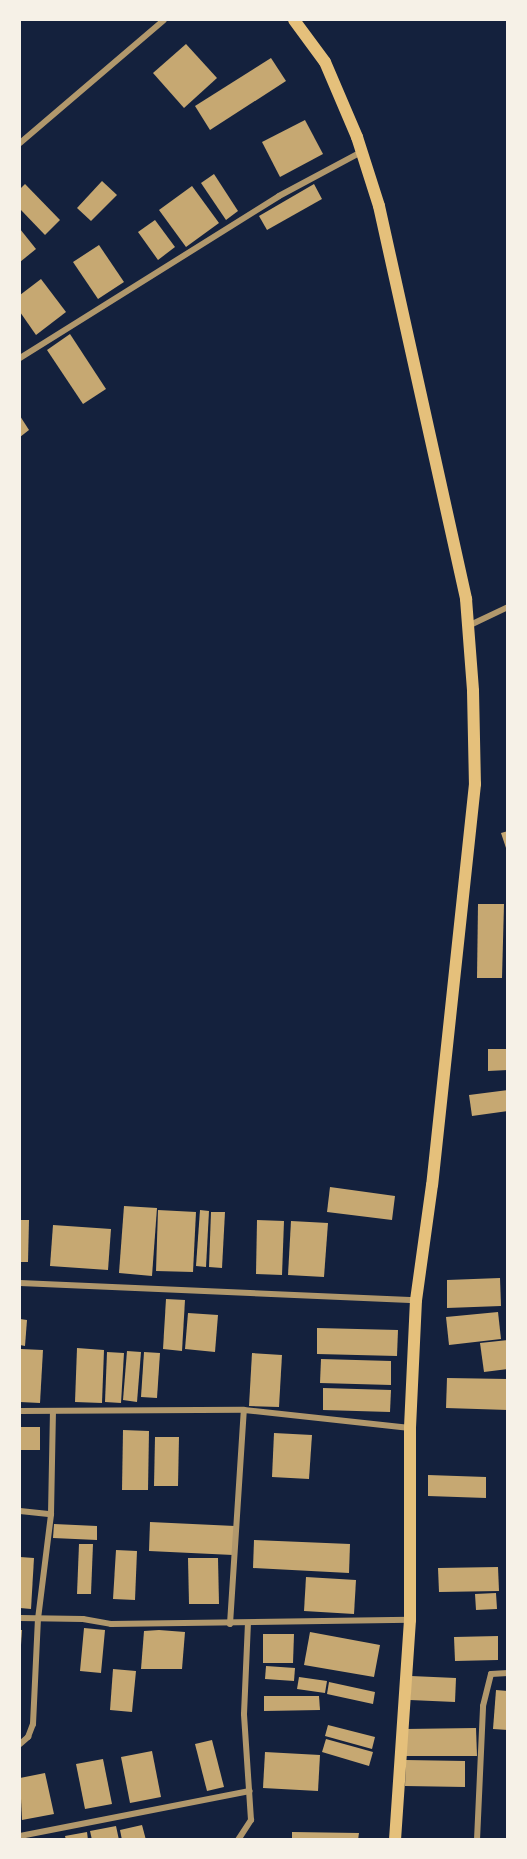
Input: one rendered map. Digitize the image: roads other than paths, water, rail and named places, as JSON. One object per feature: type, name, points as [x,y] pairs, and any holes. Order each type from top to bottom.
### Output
[{"type":"main road","points":[[294,20],[325,63],[361,152],[379,206],[466,599],[468,626],[476,784],[432,1185],[416,1300],[410,1428],[410,1620],[395,1839]]},
{"type":"street","points":[[20,144],[164,20]]},
{"type":"street","points":[[20,358],[260,207],[361,152]]},
{"type":"street","points":[[468,626],[507,607]]},
{"type":"street","points":[[20,1283],[416,1300]]},
{"type":"street","points":[[20,1411],[244,1410],[410,1428]]},
{"type":"street","points":[[230,1624],[244,1410]]},
{"type":"street","points":[[20,1744],[28,1737],[33,1724],[38,1619],[51,1514],[53,1411]]},
{"type":"street","points":[[20,1511],[51,1514]]},
{"type":"street","points":[[20,1618],[83,1619],[111,1624],[248,1624],[410,1620]]},
{"type":"street","points":[[238,1839],[251,1820],[244,1714],[248,1624]]},
{"type":"street","points":[[477,1839],[483,1706],[491,1674],[507,1673]]},
{"type":"street","points":[[20,1836],[250,1791]]}]
